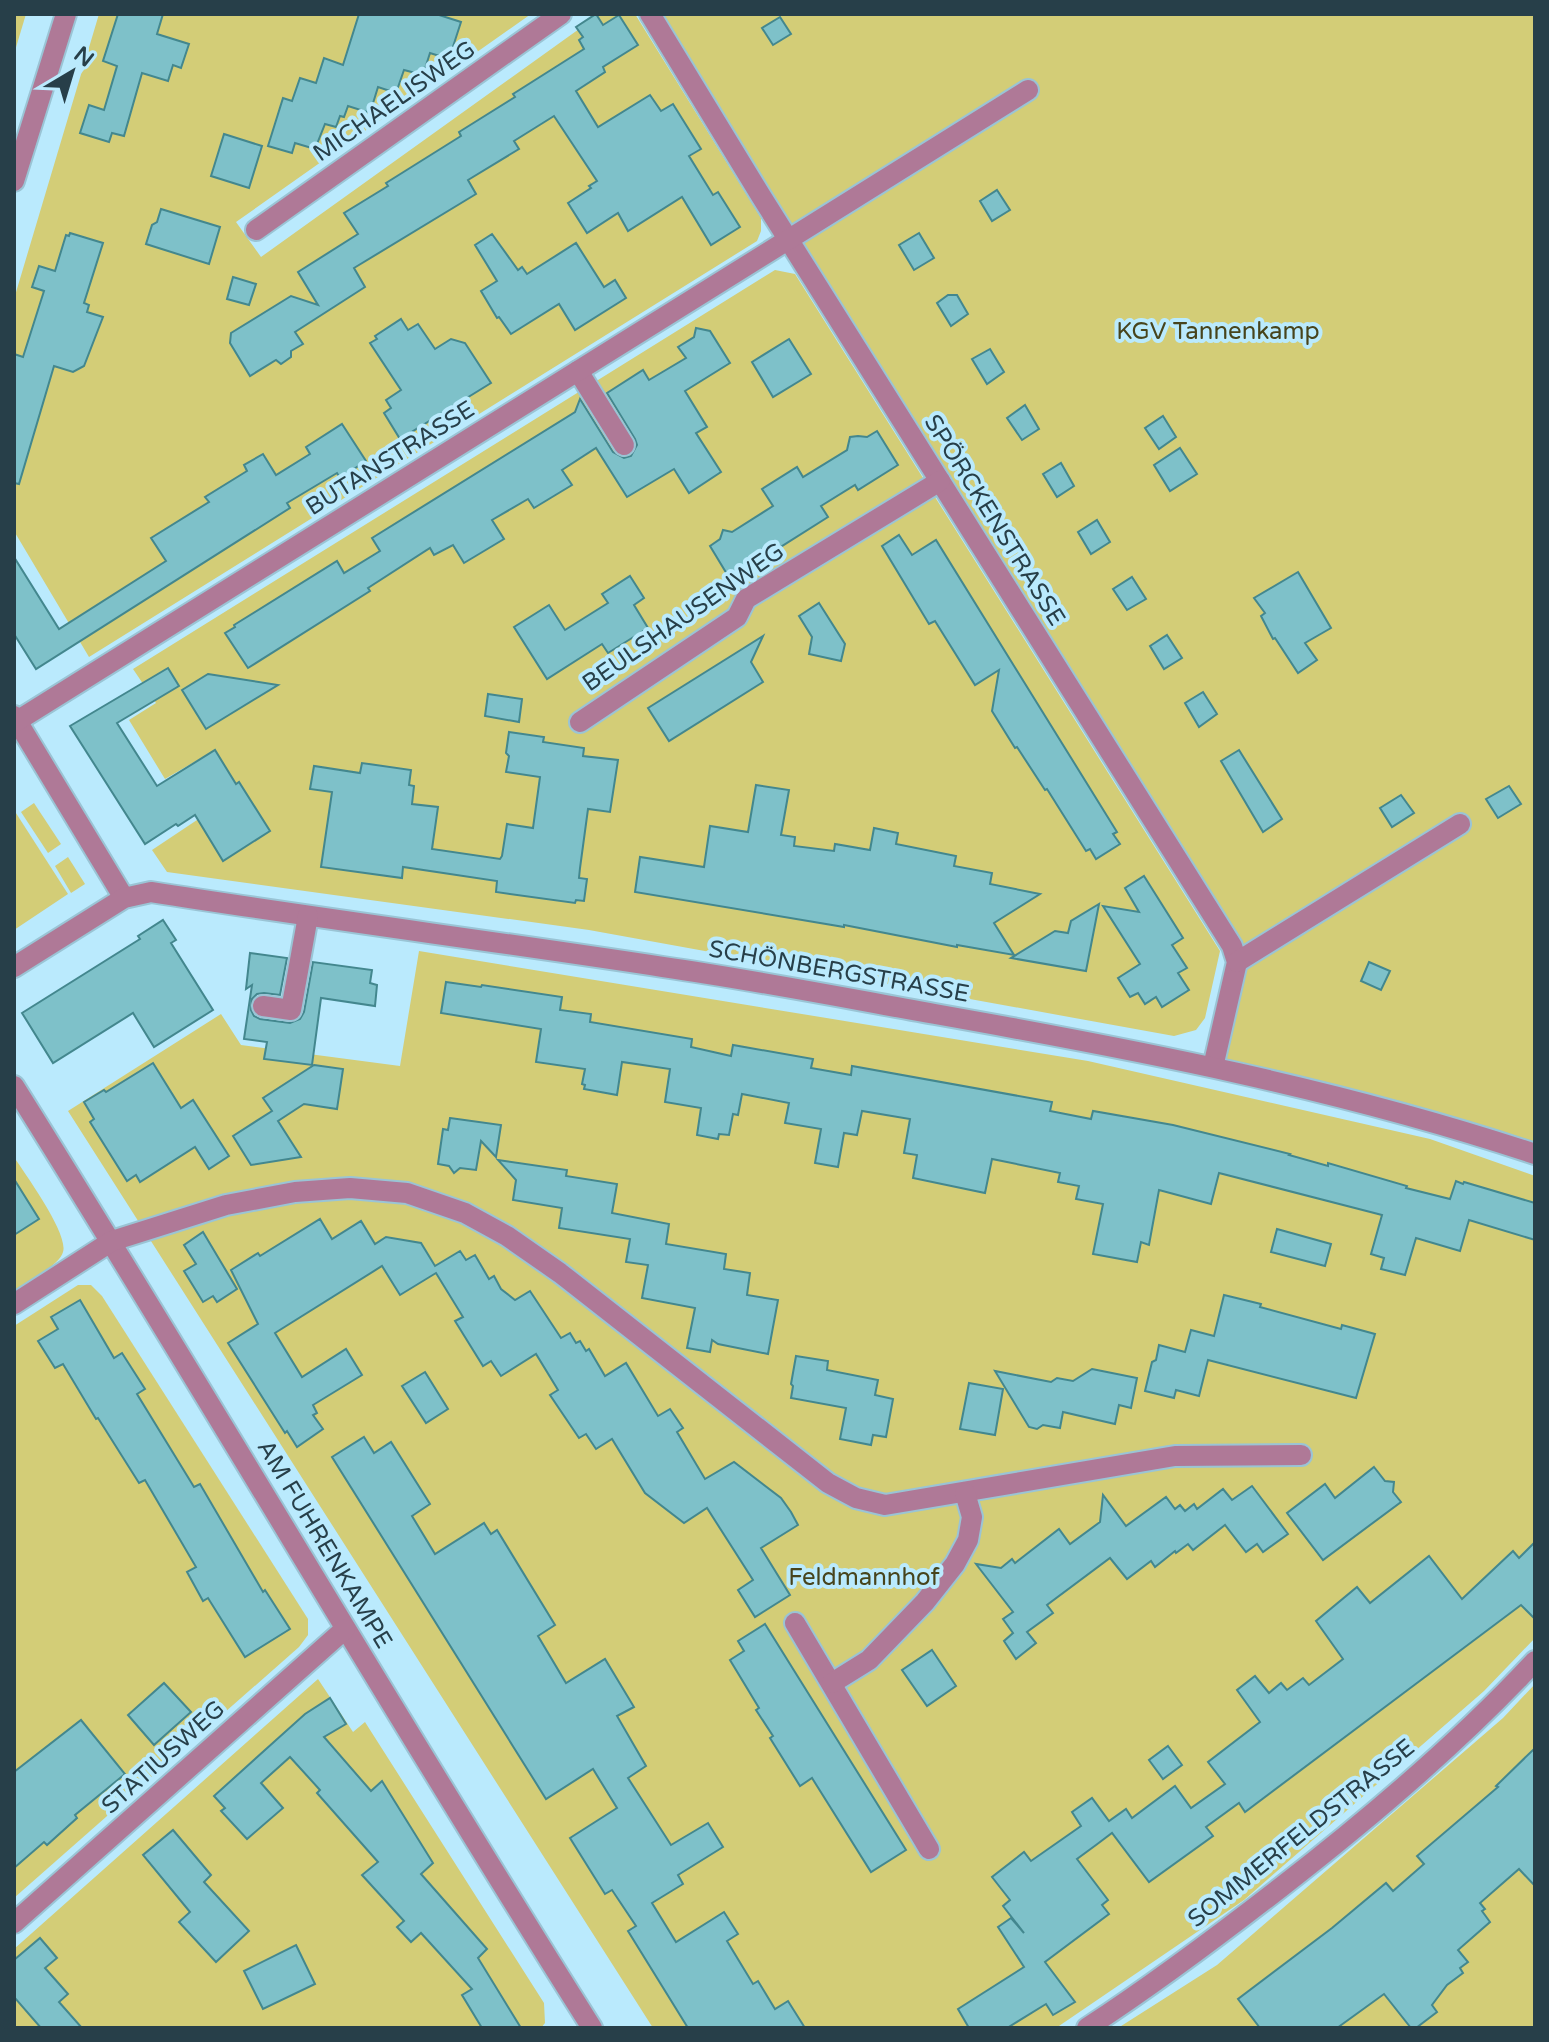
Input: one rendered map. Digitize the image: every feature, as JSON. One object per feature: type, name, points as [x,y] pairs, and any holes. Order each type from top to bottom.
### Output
[{"type":"street","points":[[14,181],[66,14]]},
{"type":"street","name":"MICHAELISWEG","points":[[256,230],[561,14]]},
{"type":"street","name":"SPÖRCKENSTRASSE","points":[[650,14],[1232,946],[1237,962]]},
{"type":"street","name":"BUTANSTRASSE","points":[[16,719],[1028,90]]},
{"type":"street","points":[[578,371],[624,445]]},
{"type":"street","name":"BEULSHAUSENWEG","points":[[580,722],[737,617],[746,599],[940,481]]},
{"type":"street","points":[[14,967],[124,898],[16,719]]},
{"type":"street","points":[[1213,1067],[1237,962],[1460,824]]},
{"type":"street","name":"SCHÖNBERGSTRASSE","points":[[124,898],[151,892],[668,967],[1042,1033],[1213,1067],[1343,1098],[1470,1132],[1535,1154]]},
{"type":"street","points":[[263,1006],[291,1010],[308,916]]},
{"type":"street","name":"AM FUHRENKAMPE","points":[[14,1086],[112,1241],[583,2024]]},
{"type":"street","points":[[14,1304],[112,1241],[226,1205],[295,1192],[350,1188],[407,1193],[465,1213],[507,1236],[560,1273],[828,1483],[856,1498],[885,1505],[1175,1456],[1301,1455]]},
{"type":"street","points":[[832,1683],[869,1660],[925,1602],[955,1564],[968,1540],[972,1517],[965,1493]]},
{"type":"street","points":[[795,1623],[929,1849]]},
{"type":"street","name":"STATIUSWEG","points":[[14,1923],[345,1629]]},
{"type":"street","name":"SOMMERFELDSTRASSE","points":[[1087,2028],[1224,1931],[1333,1847],[1428,1765],[1535,1661]]},
{"type":"green space","points":[[14,14],[26,14],[14,54]]},
{"type":"green space","points":[[99,14],[531,14],[236,222],[261,257],[600,14],[635,14],[761,218],[761,231],[757,241],[89,657],[14,531],[14,299]]},
{"type":"green space","name":"KGV Tannenkamp","points":[[650,14],[1535,14],[1535,1154],[1213,1067],[1237,962]]},
{"type":"green space","points":[[775,270],[795,274],[1220,951],[1205,1018],[1196,1030],[1174,1036],[589,930],[167,872],[152,850],[233,796],[208,754],[165,779],[129,720],[156,703],[133,669]]},
{"type":"green space","points":[[34,803],[61,844],[48,853],[21,812]]},
{"type":"green space","points":[[14,810],[68,894],[14,930]]},
{"type":"green space","points":[[68,857],[85,884],[71,893],[55,866]]},
{"type":"green space","name":"Feldmannhof","points":[[419,951],[1088,1061],[1430,1139],[1535,1176],[1535,1638],[1484,1691],[1244,1900],[1056,2028],[653,2028],[68,1111],[221,1014],[241,1045],[400,1066]]},
{"type":"green space","points":[[14,1157],[45,1204],[59,1232],[63,1252],[56,1262],[14,1291]]},
{"type":"green space","points":[[78,1285],[91,1285],[102,1296],[308,1619],[308,1635],[299,1647],[14,1898],[14,1326]]},
{"type":"green space","points":[[318,1679],[353,1732],[365,1722],[544,2003],[545,2023],[541,2028],[14,2028],[14,1949]]},
{"type":"green space","points":[[1535,1684],[1535,2028],[1118,2028],[1217,1965],[1503,1718]]},
{"type":"building","points":[[118,14],[163,14],[157,34],[189,44],[181,68],[173,65],[168,81],[142,73],[124,136],[112,133],[109,142],[80,133],[89,105],[104,110],[117,66],[103,61]]},
{"type":"building","points":[[359,14],[436,14],[461,22],[449,59],[430,53],[423,75],[404,70],[396,93],[378,87],[370,113],[348,106],[336,127],[325,124],[315,149],[295,143],[292,153],[268,146],[283,98],[292,101],[300,78],[316,83],[324,58],[343,65]]},
{"type":"building","points":[[596,14],[603,25],[619,15],[638,45],[603,67],[605,72],[576,91],[598,127],[650,95],[661,111],[673,104],[701,149],[689,156],[713,195],[718,192],[740,227],[711,245],[682,197],[628,231],[618,213],[587,233],[568,203],[597,181],[554,116],[514,141],[519,149],[468,180],[476,194],[354,268],[365,287],[295,332],[303,344],[291,351],[291,357],[281,364],[276,360],[250,376],[230,343],[231,333],[291,296],[318,305],[298,272],[358,234],[344,213],[461,136],[459,132],[515,97],[513,94],[584,49],[579,40],[583,37],[576,27]]},
{"type":"building","points":[[780,17],[791,34],[773,45],[762,28]]},
{"type":"building","points":[[224,134],[262,146],[249,188],[211,176]]},
{"type":"building","points":[[997,190],[1010,210],[992,221],[980,201]]},
{"type":"building","points":[[161,209],[220,227],[209,264],[146,244]]},
{"type":"building","points":[[70,233],[103,243],[84,303],[89,305],[87,312],[103,317],[84,366],[73,372],[54,366],[19,484],[14,483],[14,354],[23,357],[44,291],[32,287],[39,266],[55,271],[66,235]]},
{"type":"building","points":[[919,233],[934,258],[914,270],[899,245]]},
{"type":"building","points":[[492,234],[518,270],[522,267],[527,274],[576,243],[604,287],[615,280],[626,298],[575,330],[559,304],[511,334],[481,291],[497,281],[475,245]]},
{"type":"building","points":[[233,277],[256,284],[249,305],[227,299]]},
{"type":"building","points":[[948,295],[957,295],[968,314],[951,326],[937,303]]},
{"type":"building","points":[[401,319],[408,330],[418,324],[435,349],[451,339],[465,343],[491,383],[400,439],[384,413],[391,408],[386,400],[401,390],[370,343],[377,339],[375,336]]},
{"type":"building","points":[[696,328],[710,331],[730,363],[685,391],[707,427],[696,433],[721,472],[689,493],[674,469],[627,497],[596,448],[562,470],[572,485],[534,508],[528,499],[492,520],[504,539],[464,563],[453,545],[434,555],[430,548],[368,588],[370,591],[248,668],[225,633],[234,625],[337,561],[344,573],[380,551],[372,538],[575,412],[580,399],[613,452],[624,458],[631,456],[637,445],[635,439],[607,393],[643,370],[649,380],[686,358],[678,347],[694,337]]},
{"type":"building","points":[[789,339],[811,374],[773,397],[752,362]]},
{"type":"building","points":[[990,349],[1004,372],[987,384],[972,359]]},
{"type":"building","points":[[1025,405],[1039,429],[1022,440],[1007,418]]},
{"type":"building","points":[[1163,416],[1176,437],[1159,449],[1145,428]]},
{"type":"building","points":[[342,424],[366,461],[340,478],[337,473],[287,503],[290,508],[36,669],[14,634],[14,557],[59,629],[166,561],[151,538],[209,502],[205,497],[247,471],[244,465],[263,454],[276,475],[310,454],[306,447]]},
{"type":"building","points":[[877,431],[898,465],[858,490],[855,485],[821,506],[828,517],[730,579],[710,546],[720,539],[723,530],[732,532],[773,506],[762,489],[797,467],[803,477],[847,450],[850,437],[867,437]]},
{"type":"building","points":[[1180,448],[1197,474],[1170,491],[1154,465]]},
{"type":"building","points":[[1061,463],[1074,486],[1057,497],[1043,474]]},
{"type":"building","points":[[1097,520],[1110,542],[1091,554],[1078,532]]},
{"type":"building","points":[[899,535],[912,555],[936,540],[1117,832],[1113,834],[1120,844],[1096,859],[1090,849],[1086,851],[992,711],[999,670],[975,685],[935,621],[929,624],[882,546]]},
{"type":"building","points":[[1298,572],[1331,628],[1305,643],[1317,660],[1298,673],[1273,639],[1261,616],[1265,613],[1254,598]]},
{"type":"building","points":[[630,576],[644,598],[634,605],[648,628],[608,653],[602,644],[547,679],[514,627],[549,605],[565,630],[608,603],[602,594]]},
{"type":"building","points":[[1132,577],[1146,599],[1127,610],[1113,589]]},
{"type":"building","points":[[819,603],[845,644],[841,661],[809,654],[812,637],[799,616]]},
{"type":"building","points":[[1167,635],[1182,658],[1164,669],[1150,646]]},
{"type":"building","points":[[763,636],[751,662],[763,682],[669,741],[648,708]]},
{"type":"building","points":[[168,668],[179,686],[117,723],[157,786],[215,750],[270,831],[223,861],[195,815],[145,844],[70,726]]},
{"type":"building","points":[[208,674],[278,685],[206,729],[182,690]]},
{"type":"building","points":[[1203,692],[1217,714],[1199,727],[1185,703]]},
{"type":"building","points":[[488,694],[522,699],[519,722],[485,716]]},
{"type":"building","points":[[509,732],[544,737],[543,742],[584,748],[583,756],[618,760],[610,812],[588,809],[579,878],[587,879],[584,901],[576,900],[575,903],[496,892],[497,881],[403,867],[402,878],[321,867],[332,792],[310,789],[314,766],[360,773],[362,763],[411,770],[409,785],[414,786],[412,804],[438,807],[432,849],[500,859],[507,824],[533,828],[540,777],[506,772]]},
{"type":"building","points":[[1239,750],[1282,819],[1263,832],[1221,761]]},
{"type":"building","points":[[756,785],[789,790],[781,835],[795,837],[794,846],[834,851],[835,844],[870,850],[874,828],[898,833],[896,844],[956,856],[954,866],[992,873],[990,884],[1040,894],[994,923],[1014,955],[635,892],[640,857],[704,867],[710,826],[748,832]]},
{"type":"building","points":[[1509,786],[1521,804],[1498,818],[1486,799]]},
{"type":"building","points":[[1401,795],[1414,813],[1392,827],[1380,808]]},
{"type":"building","points":[[1144,876],[1183,938],[1172,945],[1187,968],[1178,973],[1189,990],[1162,1007],[1156,997],[1145,1004],[1138,993],[1130,997],[1118,978],[1140,964],[1103,906],[1139,912],[1125,888]]},
{"type":"building","points":[[1099,904],[1086,971],[1011,958],[1055,931],[1068,933],[1071,921]]},
{"type":"building","points":[[163,920],[176,940],[171,943],[213,1010],[154,1047],[133,1013],[53,1063],[22,1013],[140,939],[138,936]]},
{"type":"building","points":[[250,953],[287,958],[280,995],[257,994],[252,999],[251,1010],[260,1019],[290,1023],[300,1019],[313,962],[372,970],[370,983],[377,985],[375,1006],[321,998],[312,1065],[264,1059],[267,1042],[244,1039],[252,985],[246,989]]},
{"type":"building","points":[[1369,962],[1390,971],[1381,990],[1361,981]]},
{"type":"building","points":[[446,982],[562,997],[560,1010],[591,1014],[590,1022],[692,1039],[691,1047],[731,1056],[733,1045],[813,1059],[811,1068],[851,1075],[852,1066],[1052,1102],[1050,1111],[1091,1119],[1093,1111],[1173,1125],[1328,1166],[1328,1163],[1450,1199],[1456,1181],[1464,1182],[1535,1203],[1535,1240],[1469,1220],[1460,1251],[1416,1238],[1405,1275],[1381,1269],[1384,1258],[1371,1254],[1382,1215],[1219,1173],[1211,1204],[1159,1190],[1149,1245],[1141,1242],[1137,1262],[1093,1254],[1103,1204],[1076,1199],[1079,1186],[1058,1182],[1060,1173],[992,1159],[985,1193],[913,1178],[917,1155],[904,1153],[910,1119],[862,1111],[857,1135],[844,1133],[838,1167],[815,1163],[821,1129],[785,1123],[789,1103],[742,1094],[738,1115],[733,1114],[729,1135],[719,1134],[718,1139],[697,1135],[701,1108],[665,1102],[670,1069],[622,1062],[617,1095],[584,1089],[585,1069],[536,1062],[541,1029],[441,1013]]},
{"type":"building","points":[[153,1063],[181,1108],[193,1100],[229,1156],[209,1169],[195,1147],[140,1182],[136,1175],[127,1181],[90,1122],[94,1119],[84,1102]]},
{"type":"building","points":[[314,1065],[343,1069],[337,1109],[304,1104],[278,1121],[301,1157],[251,1165],[233,1136],[272,1111],[263,1098]]},
{"type":"building","points":[[450,1118],[501,1125],[496,1157],[481,1141],[476,1170],[460,1168],[454,1173],[449,1166],[438,1164],[443,1129],[448,1130]]},
{"type":"building","points":[[498,1160],[567,1170],[566,1176],[617,1184],[612,1213],[669,1224],[666,1244],[726,1254],[724,1269],[750,1273],[747,1295],[778,1300],[768,1354],[718,1344],[712,1340],[710,1352],[687,1348],[695,1308],[642,1298],[648,1265],[626,1262],[630,1239],[559,1228],[562,1208],[513,1200],[516,1180]]},
{"type":"building","points":[[14,1179],[39,1219],[14,1235]]},
{"type":"building","points":[[320,1219],[332,1239],[361,1221],[375,1244],[386,1237],[421,1243],[435,1266],[460,1251],[466,1260],[475,1255],[489,1279],[494,1276],[501,1289],[515,1300],[530,1291],[561,1338],[570,1333],[576,1343],[580,1341],[586,1351],[589,1349],[605,1376],[626,1363],[658,1416],[670,1409],[683,1428],[677,1432],[705,1479],[734,1462],[781,1498],[791,1512],[798,1525],[761,1548],[790,1595],[755,1617],[738,1590],[753,1580],[707,1508],[684,1523],[645,1493],[612,1439],[596,1449],[586,1434],[579,1438],[550,1395],[558,1390],[536,1354],[501,1376],[491,1361],[483,1366],[455,1321],[463,1317],[436,1273],[400,1295],[382,1266],[275,1333],[302,1377],[346,1349],[362,1375],[313,1405],[317,1413],[313,1415],[323,1429],[297,1447],[228,1343],[258,1324],[231,1270]]},
{"type":"building","points":[[1277,1229],[1331,1244],[1325,1266],[1271,1252]]},
{"type":"building","points":[[203,1232],[237,1289],[217,1302],[213,1296],[203,1302],[184,1271],[196,1264],[184,1245]]},
{"type":"building","points":[[1224,1295],[1341,1329],[1342,1325],[1375,1334],[1356,1398],[1208,1360],[1199,1396],[1176,1390],[1174,1398],[1145,1391],[1159,1345],[1185,1352],[1191,1330],[1214,1336]]},
{"type":"building","points":[[80,1300],[114,1358],[122,1353],[145,1389],[137,1394],[194,1487],[200,1484],[263,1592],[265,1590],[290,1629],[245,1657],[208,1598],[203,1601],[187,1572],[196,1567],[145,1480],[139,1483],[63,1364],[55,1368],[38,1341],[58,1329],[51,1317]]},
{"type":"building","points":[[796,1356],[828,1361],[827,1370],[878,1380],[875,1395],[893,1399],[886,1437],[873,1435],[871,1445],[840,1439],[846,1408],[791,1398]]},
{"type":"building","points":[[1092,1369],[1137,1378],[1131,1408],[1119,1405],[1115,1424],[1063,1412],[1060,1428],[1043,1425],[1037,1429],[1029,1427],[995,1371],[1051,1382],[1057,1378],[1073,1381]]},
{"type":"building","points":[[425,1372],[448,1409],[426,1423],[402,1386]]},
{"type":"building","points":[[969,1383],[1003,1389],[995,1435],[960,1429]]},
{"type":"building","points":[[364,1437],[374,1453],[391,1442],[430,1504],[412,1516],[435,1554],[484,1523],[491,1534],[497,1530],[555,1625],[538,1636],[566,1683],[605,1659],[634,1707],[617,1716],[646,1766],[628,1778],[671,1845],[708,1823],[723,1847],[678,1875],[683,1884],[652,1903],[676,1942],[724,1912],[738,1934],[727,1941],[753,1984],[758,1981],[775,2009],[788,2001],[805,2028],[688,2028],[628,1931],[636,1926],[612,1890],[605,1894],[570,1838],[617,1808],[593,1769],[546,1799],[332,1457]]},
{"type":"building","points":[[1374,1467],[1385,1481],[1394,1482],[1393,1492],[1401,1502],[1323,1560],[1287,1513],[1325,1484],[1335,1498]]},
{"type":"building","points":[[1252,1486],[1288,1534],[1263,1552],[1257,1544],[1246,1552],[1225,1525],[1193,1550],[1188,1544],[1155,1567],[1151,1561],[1127,1579],[1110,1558],[1047,1605],[1053,1613],[1027,1632],[1036,1643],[1016,1659],[1004,1641],[1013,1633],[1003,1619],[1013,1612],[976,1564],[1001,1568],[1012,1559],[1015,1563],[1059,1529],[1070,1544],[1100,1522],[1103,1495],[1126,1526],[1166,1497],[1175,1509],[1180,1505],[1185,1511],[1194,1504],[1197,1509],[1223,1489],[1232,1500]]},
{"type":"building","points":[[1535,1542],[1535,1619],[1521,1605],[1245,1812],[1239,1803],[1206,1827],[1213,1836],[1149,1882],[1112,1833],[1077,1859],[1108,1900],[1102,1905],[1109,1914],[1045,1962],[1075,2002],[1053,2015],[1046,2004],[1007,2028],[969,2028],[958,2009],[1024,1967],[998,1927],[1011,1918],[1024,1933],[1003,1906],[1010,1900],[992,1877],[1024,1852],[1031,1861],[1081,1826],[1072,1812],[1092,1798],[1109,1821],[1126,1809],[1132,1818],[1175,1786],[1191,1808],[1225,1784],[1208,1762],[1260,1722],[1237,1690],[1255,1676],[1269,1693],[1281,1683],[1287,1690],[1303,1678],[1309,1685],[1343,1659],[1316,1621],[1357,1587],[1370,1603],[1429,1556],[1462,1599],[1513,1551],[1519,1558]]},
{"type":"building","points":[[765,1624],[906,1850],[871,1872],[812,1778],[800,1786],[770,1738],[773,1736],[756,1710],[759,1708],[730,1660],[744,1651],[738,1641]]},
{"type":"building","points":[[932,1650],[956,1686],[927,1706],[902,1670]]},
{"type":"building","points":[[164,1683],[191,1712],[154,1745],[128,1715]]},
{"type":"building","points":[[330,1698],[346,1724],[324,1737],[371,1791],[382,1781],[433,1863],[421,1874],[487,1949],[478,1958],[521,2028],[482,2028],[462,1995],[472,1989],[421,1933],[411,1942],[397,1927],[404,1921],[362,1875],[378,1862],[317,1793],[320,1790],[290,1757],[261,1783],[283,1808],[247,1839],[221,1811],[225,1808],[214,1796],[305,1714]]},
{"type":"building","points":[[81,1720],[125,1774],[75,1815],[77,1818],[47,1845],[44,1842],[14,1868],[14,1772]]},
{"type":"building","points":[[1168,1746],[1182,1765],[1163,1779],[1149,1760]]},
{"type":"building","points":[[1535,1748],[1535,1886],[1519,1869],[1480,1903],[1490,1922],[1458,1950],[1468,1962],[1460,1968],[1463,1973],[1447,1985],[1432,2005],[1437,2012],[1416,2028],[1411,2028],[1384,1994],[1337,2028],[1260,2028],[1238,1999],[1386,1883],[1393,1891],[1424,1864],[1417,1856],[1498,1787]]},
{"type":"building","points":[[173,1830],[211,1875],[204,1882],[249,1931],[216,1962],[179,1922],[190,1912],[143,1855]]},
{"type":"building","points":[[40,1938],[57,1958],[45,1968],[68,1994],[59,2002],[82,2028],[41,2028],[14,1997],[14,1960]]},
{"type":"building","points":[[296,1945],[315,1984],[263,2009],[244,1971]]}]
